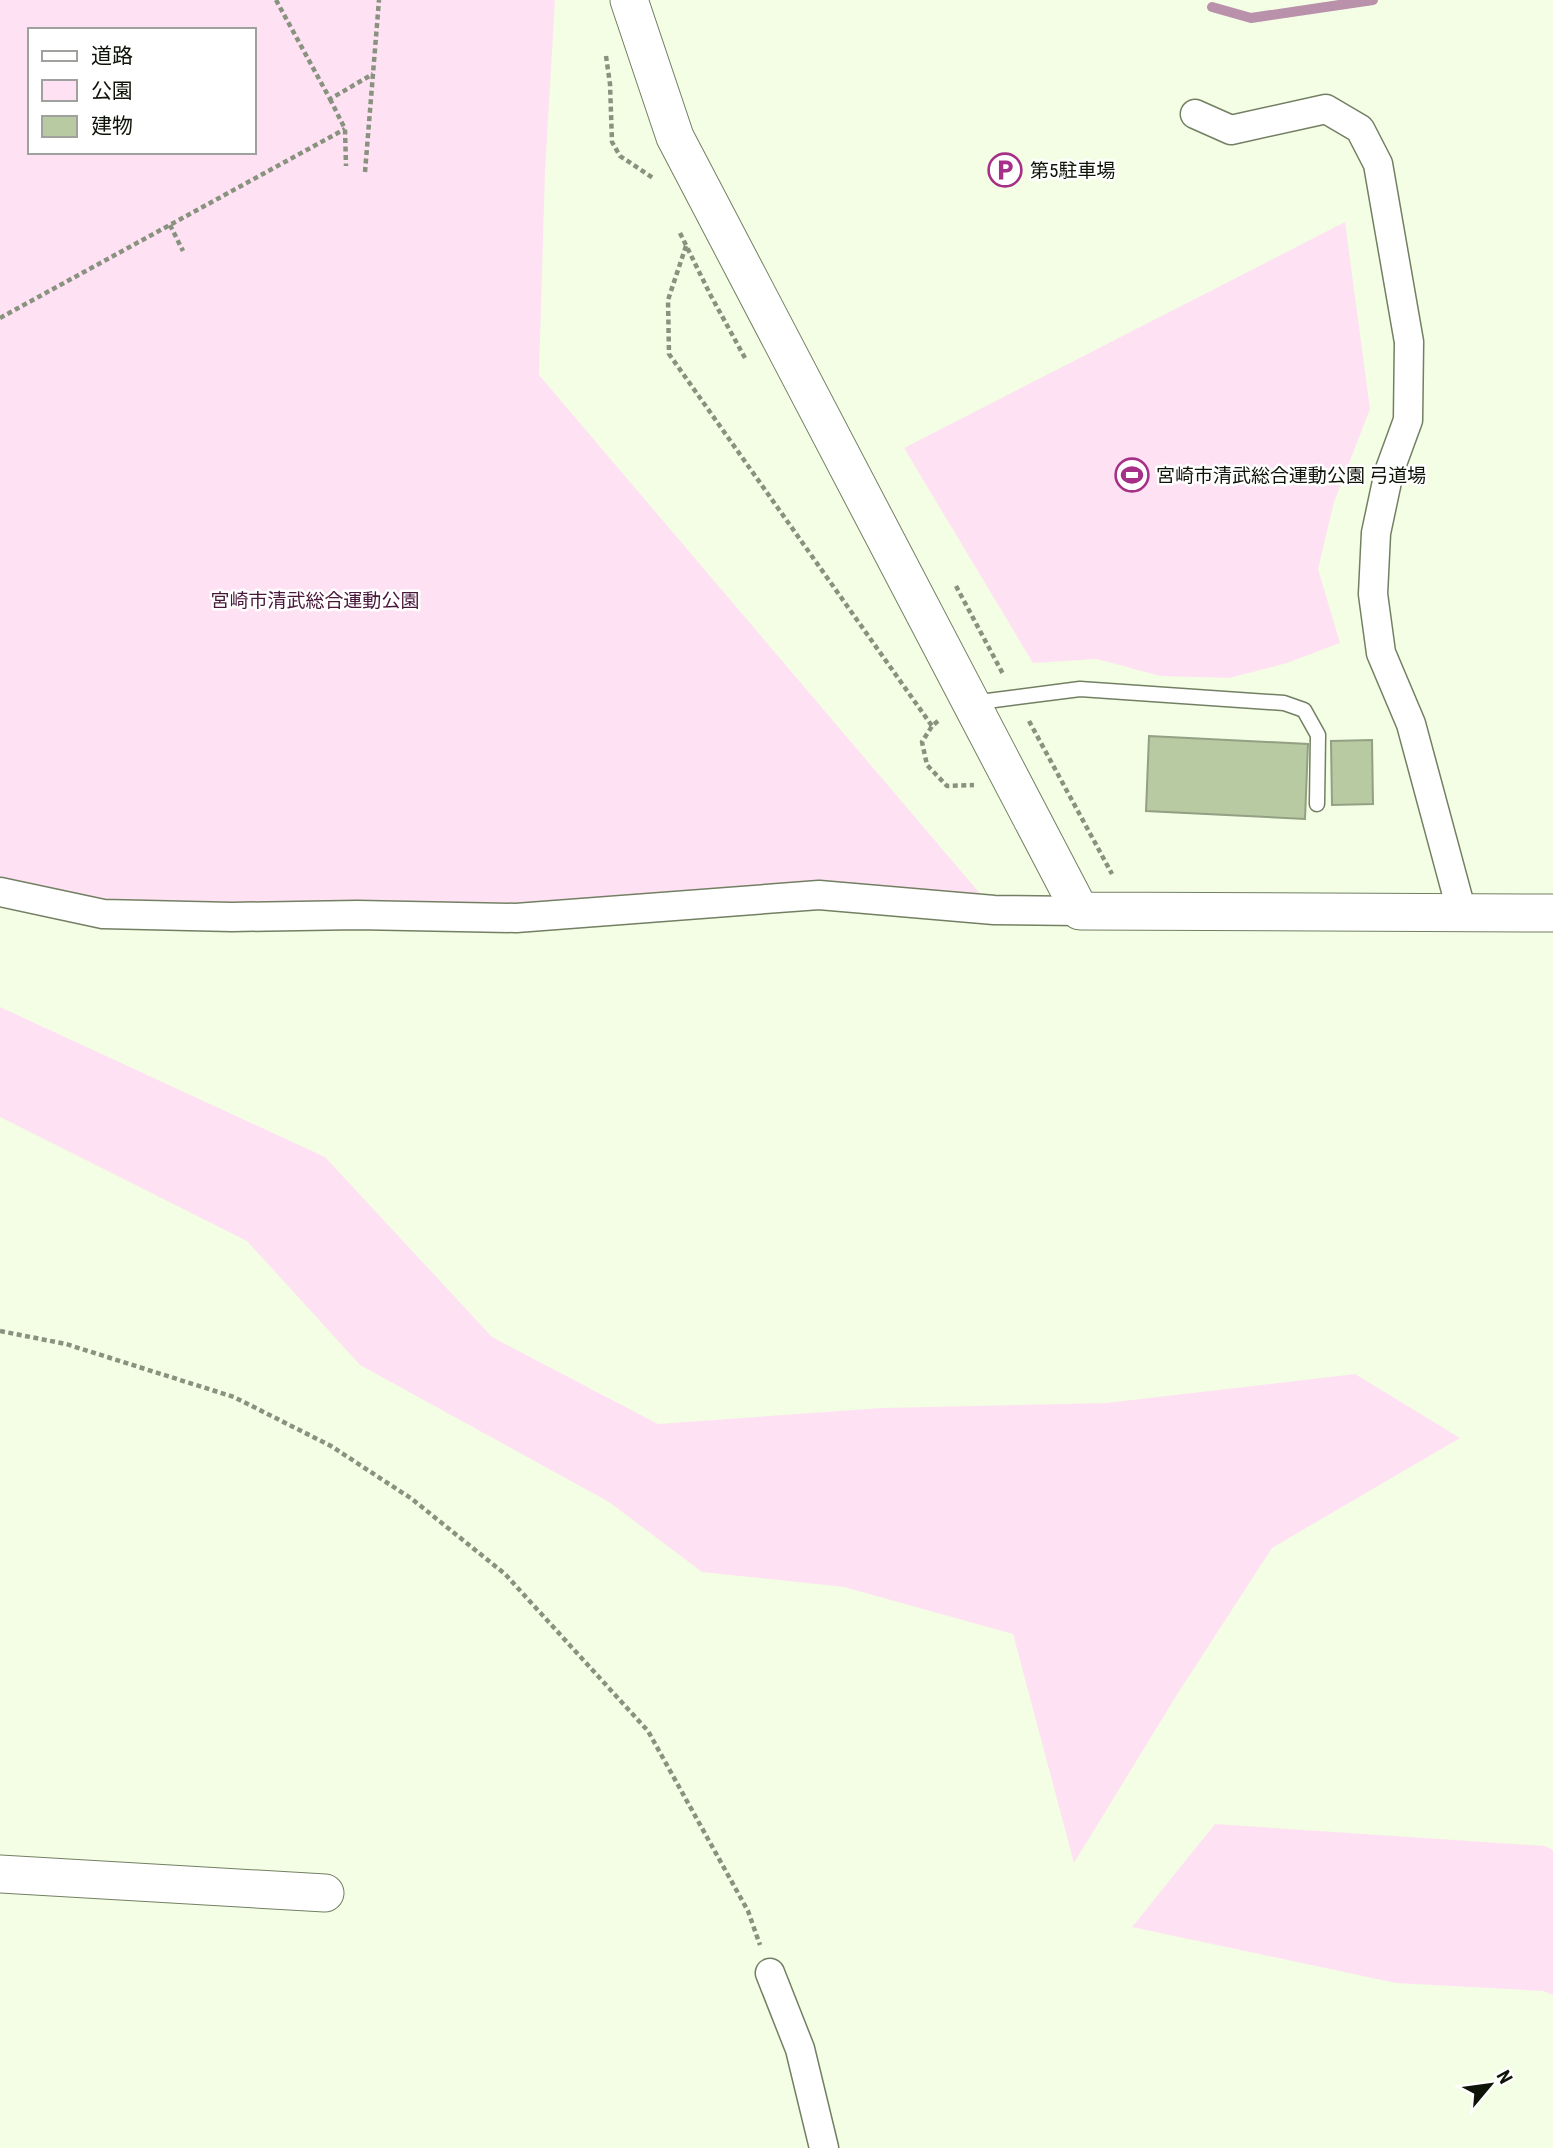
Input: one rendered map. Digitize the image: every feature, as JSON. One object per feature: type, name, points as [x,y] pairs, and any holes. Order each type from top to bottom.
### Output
[{"type":"street","points":[[629,0],[675,137],[1080,911]]},
{"type":"street","points":[[1195,114],[1231,130],[1326,109],[1360,129],[1378,164],[1409,342],[1408,420],[1389,472],[1376,533],[1373,594],[1381,653],[1411,724],[1462,913]]},
{"type":"street","points":[[0,892],[103,914],[232,917],[357,915],[516,918],[819,895],[994,910],[1553,914]]},
{"type":"street","points":[[0,1874],[325,1893]]},
{"type":"street","points":[[769,1973],[800,2049],[824,2148]]},
{"type":"lane","points":[[971,703],[1080,689],[1284,703],[1304,710],[1318,735],[1317,804]]},
{"type":"path","points":[[276,0],[345,129],[345,166]]},
{"type":"path","points":[[365,172],[379,0]]},
{"type":"path","points":[[330,99],[373,74]]},
{"type":"path","points":[[0,318],[345,129]]},
{"type":"path","points":[[170,225],[183,251]]},
{"type":"path","points":[[685,246],[668,300],[669,354],[932,726]]},
{"type":"path","points":[[953,581],[1117,884]]},
{"type":"path","points":[[0,1331],[66,1344],[234,1397],[331,1446],[412,1499],[505,1574],[648,1731],[748,1911],[769,1973]]},
{"type":"green space","name":"宮崎市清武総合運動公園","points":[[0,0],[555,0],[545,172],[539,375],[994,910],[889,900],[232,917],[0,892]]},
{"type":"green space","name":"宮崎市清武総合運動公園 弓道場","points":[[1345,222],[1370,409],[1334,502],[1318,569],[1340,643],[1287,663],[1229,678],[1160,676],[1097,659],[1033,663],[904,448]]},
{"type":"green space","points":[[0,1007],[325,1157],[492,1337],[658,1424],[882,1408],[1106,1403],[1355,1374],[1460,1438],[1272,1548],[1178,1693],[1074,1863],[1013,1634],[844,1587],[702,1572],[609,1502],[360,1365],[247,1241],[0,1117]]},
{"type":"green space","points":[[1215,1824],[1545,1846],[1553,1850],[1553,1995],[1543,1991],[1396,1983],[1132,1927]]},
{"type":"building","points":[[1149,736],[1308,744],[1305,819],[1146,811]]},
{"type":"building","points":[[1372,740],[1373,804],[1332,805],[1331,741]]},
{"type":"waterway","points":[[1212,7],[1251,18],[1373,0]]},
{"type":"place","name":"第5駐車場","points":[[1005,170]]},
{"type":"place","name":"宮崎市清武総合運動公園 弓道場","points":[[1132,475]]}]
